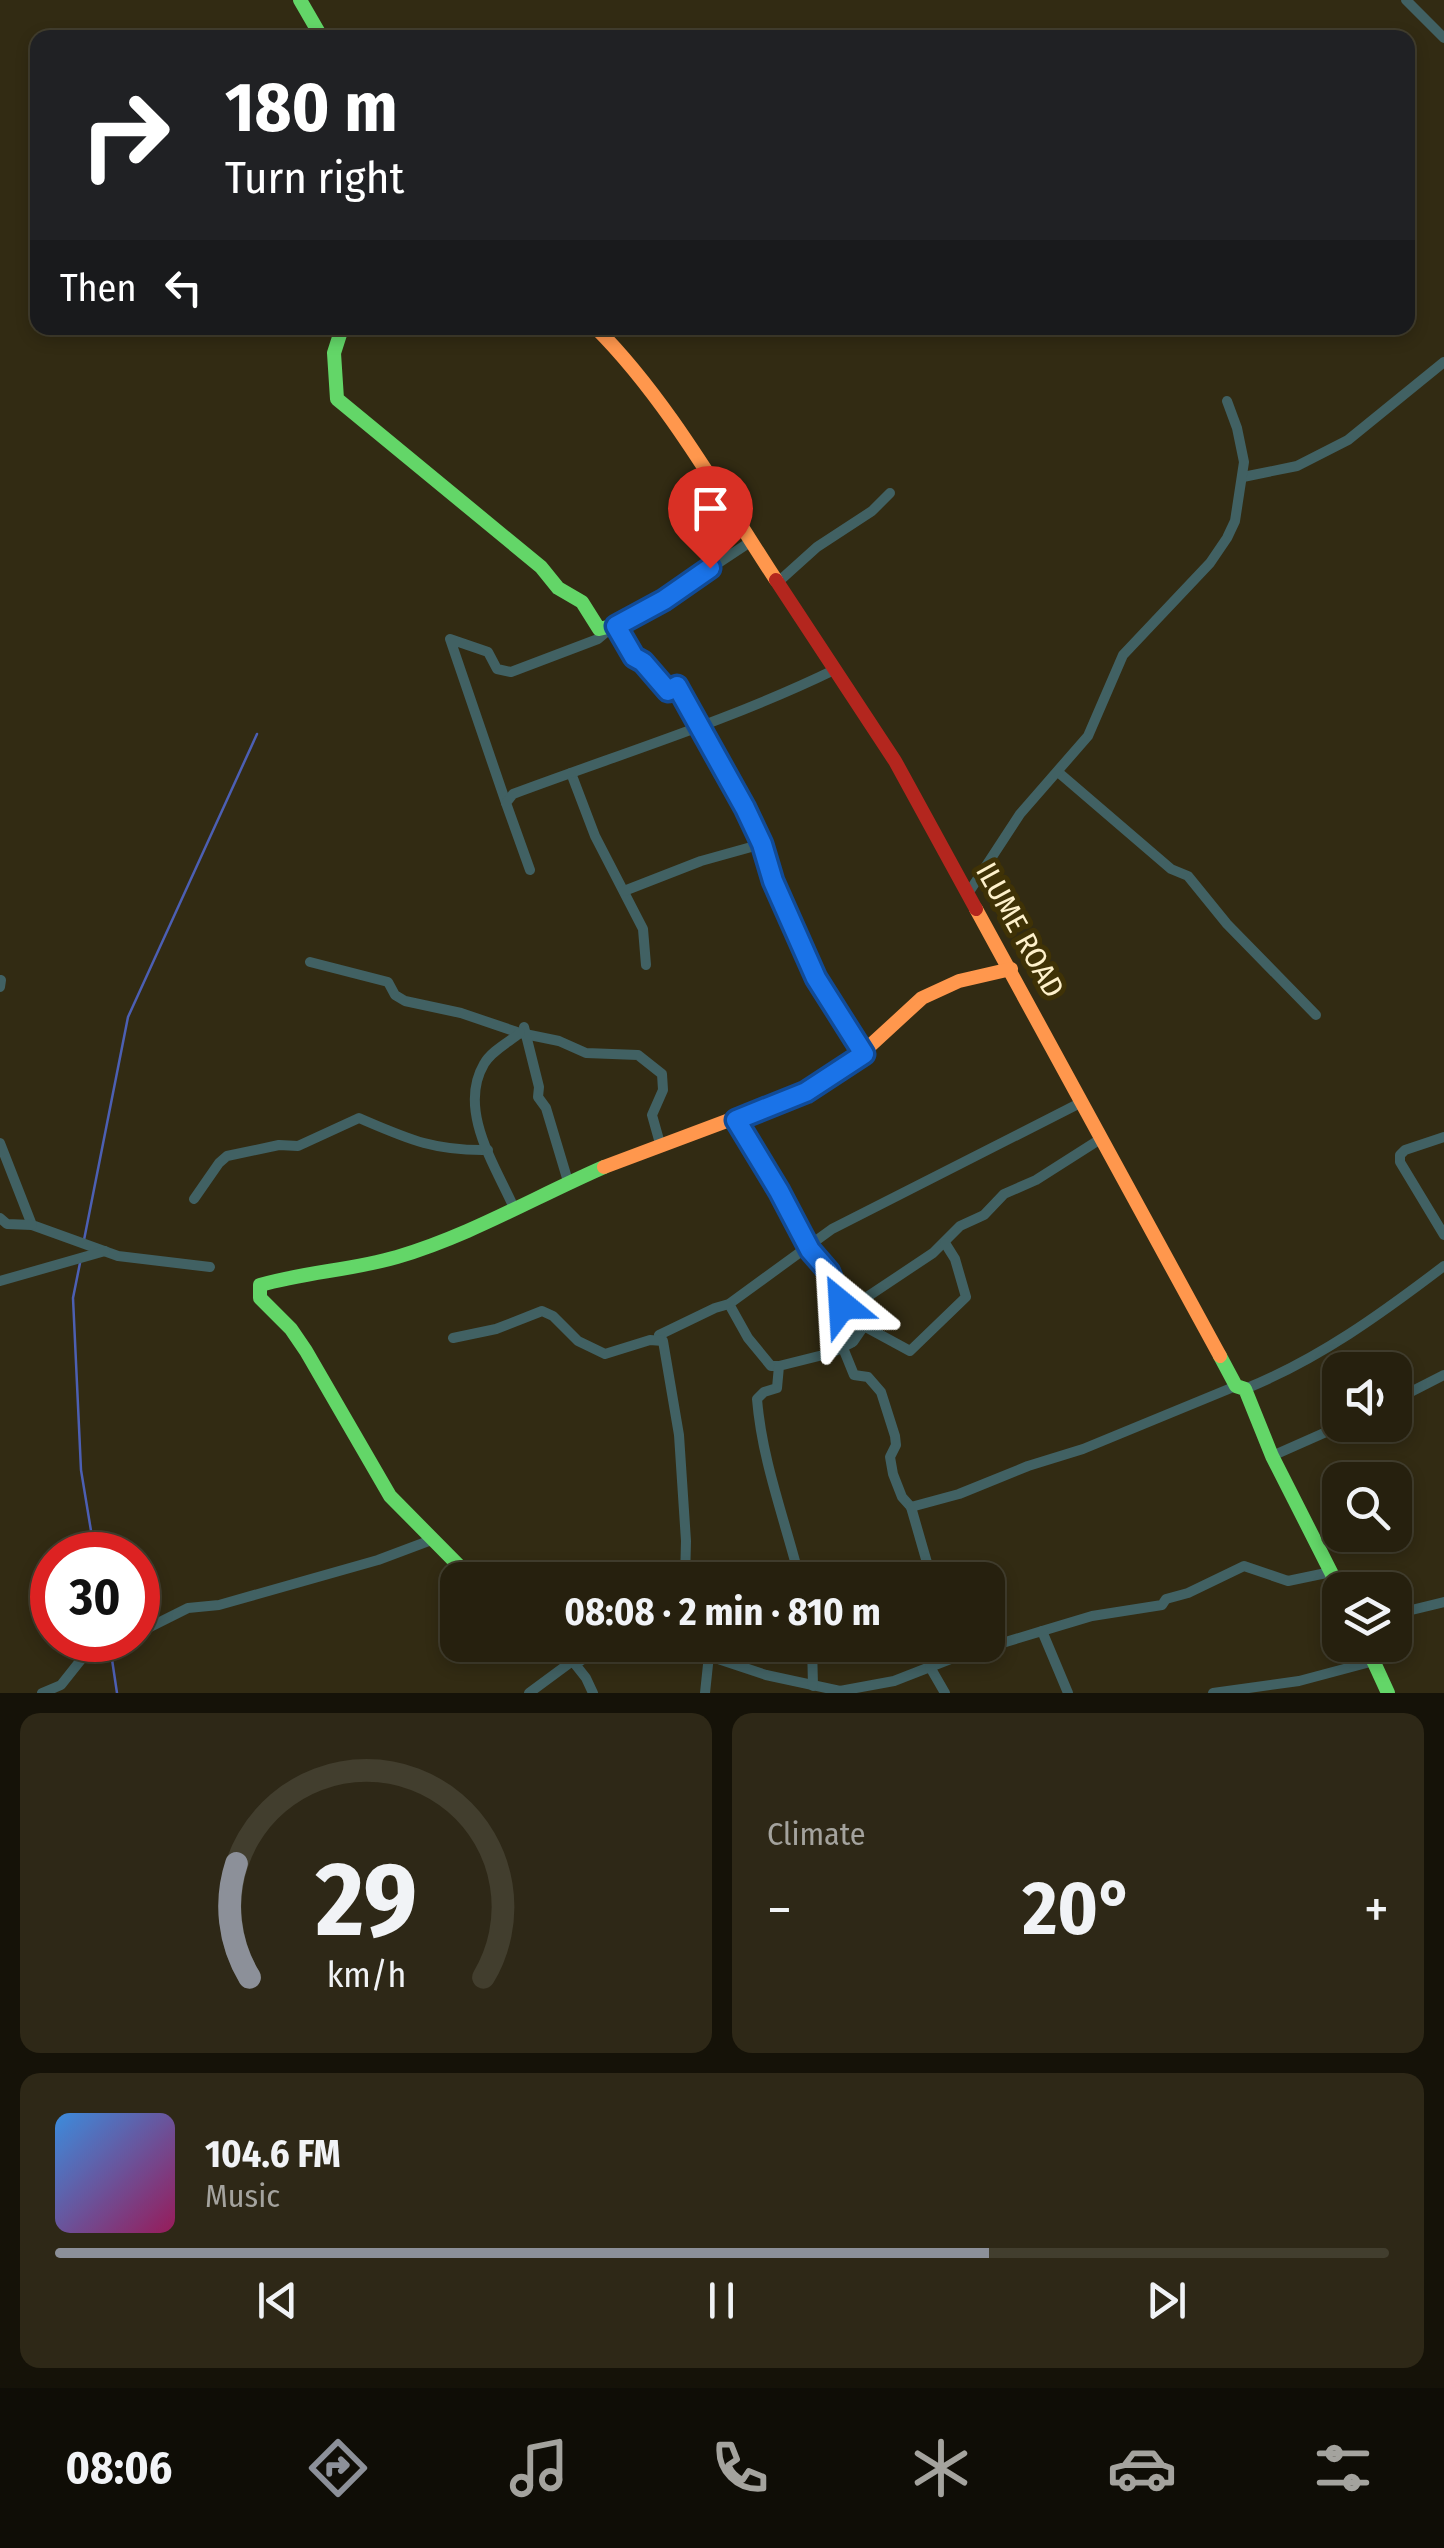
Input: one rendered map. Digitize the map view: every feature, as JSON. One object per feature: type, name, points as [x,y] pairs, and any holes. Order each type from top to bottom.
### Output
[{"type":"street","points":[[300,0],[317,30]]},
{"type":"street","points":[[1406,0],[1444,38]]},
{"type":"street","points":[[337,335],[334,352],[337,399],[540,567],[558,588],[582,602],[600,629],[613,627]]},
{"type":"street","name":"ILUME ROAD","points":[[603,335],[684,440],[895,760],[1240,1387],[1331,1572]]},
{"type":"street","points":[[1243,477],[1297,466],[1348,440],[1444,362]]},
{"type":"street","points":[[968,892],[1020,814],[1088,736],[1123,655],[1217,553],[1236,521],[1243,477],[1241,444],[1226,401]]},
{"type":"street","points":[[777,583],[817,546],[877,508],[890,494]]},
{"type":"street","points":[[530,870],[450,639],[488,652],[497,669],[511,672],[598,639],[750,542]]},
{"type":"street","points":[[613,627],[634,657],[668,691],[677,686],[701,726],[762,844],[773,881],[816,978],[864,1054]]},
{"type":"street","points":[[506,803],[512,794],[701,726],[834,670]]},
{"type":"street","points":[[1058,772],[1170,870],[1188,876],[1227,924],[1316,1015]]},
{"type":"street","points":[[571,773],[596,836],[643,929],[646,965]]},
{"type":"street","points":[[624,892],[700,861],[762,844]]},
{"type":"street","points":[[310,962],[388,982],[405,1001],[523,1030],[586,1053],[638,1055],[662,1074],[664,1084],[652,1115],[661,1147]]},
{"type":"street","points":[[456,1562],[390,1496],[306,1351],[291,1329],[260,1298],[260,1285],[290,1276],[351,1269],[402,1255],[549,1195],[565,1183],[621,1158],[661,1147],[806,1092],[864,1054],[924,997],[957,982],[1011,968]]},
{"type":"street","points":[[514,1208],[476,1112],[482,1066],[523,1030]]},
{"type":"street","points":[[523,1030],[539,1087],[538,1097],[546,1108],[567,1178]]},
{"type":"street","points":[[659,1335],[730,1304],[845,1222],[1082,1102]]},
{"type":"street","points":[[194,1200],[228,1156],[298,1146],[360,1118],[421,1144],[450,1151],[488,1150]]},
{"type":"street","points":[[736,1120],[807,1247],[829,1272],[844,1310],[854,1375],[868,1377],[880,1392],[895,1436],[890,1466],[902,1497],[911,1506],[927,1562]]},
{"type":"street","points":[[1444,1137],[1400,1155],[1422,1203],[1444,1235]]},
{"type":"street","points":[[844,1310],[890,1284],[945,1243],[960,1226],[984,1215],[1004,1194],[1036,1180],[1102,1138]]},
{"type":"street","points":[[0,1143],[32,1225]]},
{"type":"street","points":[[0,1218],[6,1224],[32,1225],[118,1256],[210,1267]]},
{"type":"street","points":[[730,1304],[748,1338],[771,1366],[848,1345],[864,1326],[910,1351],[966,1297],[955,1260],[945,1243]]},
{"type":"street","points":[[0,1281],[106,1251]]},
{"type":"street","points":[[911,1506],[959,1494],[1084,1449],[1320,1353],[1386,1311],[1444,1266]]},
{"type":"street","points":[[453,1338],[496,1329],[542,1311],[553,1316],[578,1341],[605,1354],[650,1340],[663,1342],[679,1435],[685,1562]]},
{"type":"street","points":[[779,1366],[776,1388],[759,1396],[757,1405],[770,1476],[796,1562]]},
{"type":"street","points":[[1412,1391],[1444,1374]]},
{"type":"street","points":[[1272,1456],[1322,1434]]},
{"type":"street","points":[[160,1623],[188,1608],[219,1605],[378,1560],[434,1539]]},
{"type":"street","points":[[1005,1642],[1092,1616],[1162,1605],[1166,1599],[1188,1593],[1244,1566],[1288,1582],[1322,1574]]},
{"type":"street","points":[[1412,1610],[1444,1602]]},
{"type":"street","points":[[1042,1630],[1068,1693]]},
{"type":"street","points":[[42,1693],[61,1685],[80,1662]]},
{"type":"street","points":[[705,1693],[709,1662]]},
{"type":"street","points":[[730,1662],[766,1675],[841,1692],[894,1681],[944,1662]]},
{"type":"street","points":[[812,1662],[813,1686]]},
{"type":"street","points":[[1214,1693],[1299,1681],[1370,1662]]},
{"type":"street","points":[[1374,1662],[1388,1693]]},
{"type":"street","points":[[530,1693],[573,1663],[593,1693]]},
{"type":"street","points":[[930,1668],[945,1693]]},
{"type":"waterway","points":[[84,1240],[128,1017],[257,734]]},
{"type":"waterway","points":[[80,1263],[73,1298],[81,1470],[91,1532]]},
{"type":"waterway","points":[[112,1662],[117,1693]]},
{"type":"traffic: fast","points":[[300,0],[317,30]]},
{"type":"traffic: fast","points":[[340,335],[334,353],[337,399],[541,567],[558,588],[582,602],[599,629],[616,625],[634,657],[653,671],[669,691],[677,686],[755,829]]},
{"type":"traffic: fast","points":[[455,1562],[390,1496],[306,1351],[291,1329],[260,1298],[260,1285],[424,1248],[604,1167]]},
{"type":"traffic: fast","points":[[1220,1356],[1236,1386],[1245,1389],[1272,1456],[1331,1572]]},
{"type":"traffic: fast","points":[[1374,1662],[1388,1693]]},
{"type":"traffic: slow","points":[[602,335],[670,417],[776,580]]},
{"type":"traffic: slow","points":[[976,909],[1220,1356]]},
{"type":"traffic: slow","points":[[604,1167],[804,1092],[848,1066],[922,998],[959,981],[1011,969]]},
{"type":"traffic: jam","points":[[776,580],[895,761],[976,909]]},
{"type":"traffic: jam","points":[[755,829],[773,881],[816,978],[864,1054]]},
{"type":"route","points":[[710,568],[664,600],[616,626],[634,657],[668,691],[677,686],[691,708],[762,844],[773,881],[816,978],[864,1054],[806,1092],[736,1120],[802,1237],[829,1272],[842,1305]]}]
